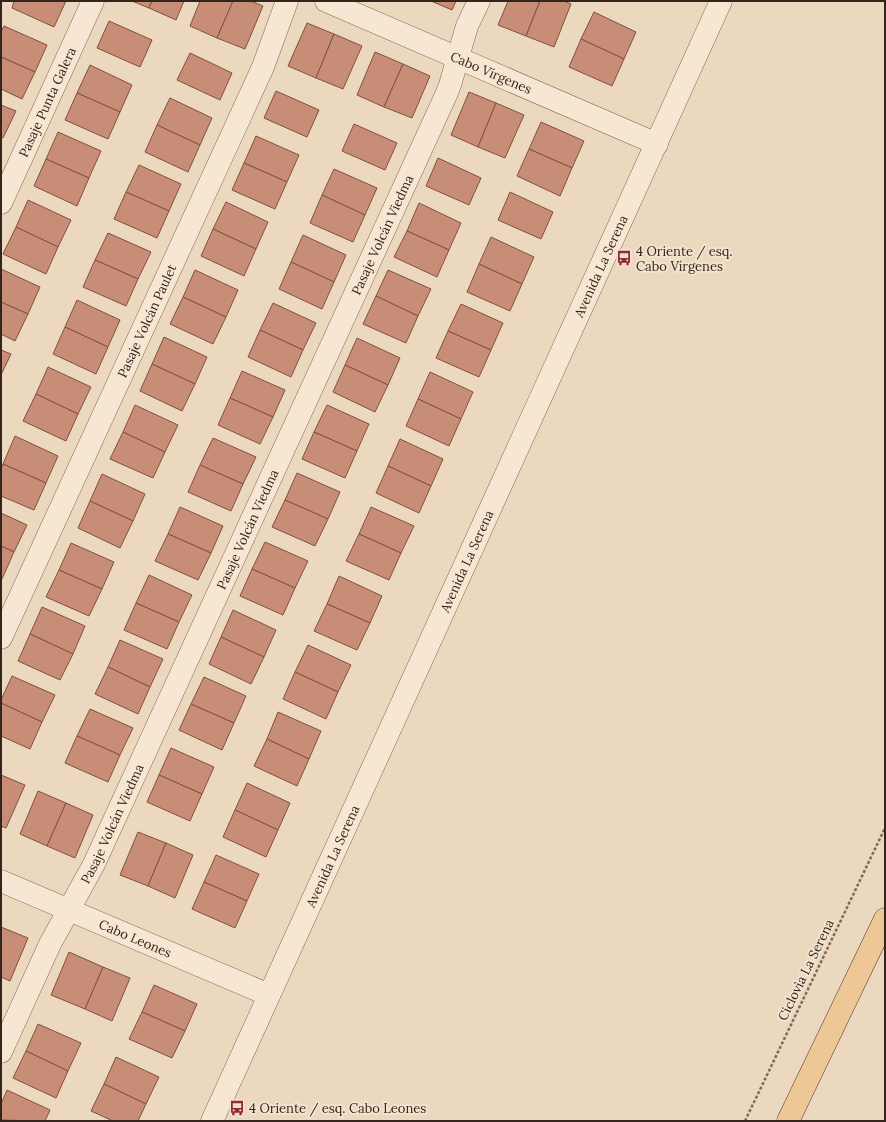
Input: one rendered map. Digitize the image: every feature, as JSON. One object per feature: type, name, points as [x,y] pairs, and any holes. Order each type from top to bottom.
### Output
[{"type":"main road","points":[[788,1121],[885,919]]},
{"type":"street","name":"Pasaje Punta Galera","points":[[1,203],[93,1]]},
{"type":"street","name":"Pasaje Volcán Paulet","points":[[1,638],[263,66],[287,1]]},
{"type":"street","name":"Cabo Vírgenes","points":[[326,1],[657,144]]},
{"type":"street","name":"Pasaje Volcán Viedma","points":[[1,1052],[50,944],[90,872],[450,85],[467,26],[479,1]]},
{"type":"street","name":"Avenida La Serena","points":[[212,1121],[721,1]]},
{"type":"street","name":"Cabo Leones","points":[[1,881],[269,995]]},
{"type":"path","name":"Ciclovìa La Serena","points":[[745,1121],[885,828]]},
{"type":"building","points":[[14,1],[66,1],[54,27],[12,8]]},
{"type":"building","points":[[132,1],[152,1],[149,8]]},
{"type":"building","points":[[152,1],[184,1],[176,20],[149,8]]},
{"type":"building","points":[[200,1],[233,1],[217,38],[190,26]]},
{"type":"building","points":[[233,1],[251,1],[263,6],[245,49],[217,38]]},
{"type":"building","points":[[431,1],[456,1],[452,10]]},
{"type":"building","points":[[508,1],[540,1],[526,36],[498,25]]},
{"type":"building","points":[[540,1],[564,1],[571,4],[554,47],[526,36]]},
{"type":"building","points":[[594,12],[636,32],[624,59],[581,39]]},
{"type":"building","points":[[109,21],[152,40],[140,67],[97,48]]},
{"type":"building","points":[[307,23],[334,34],[316,78],[288,66]]},
{"type":"building","points":[[4,26],[47,45],[35,72],[1,57],[1,32]]},
{"type":"building","points":[[334,34],[362,46],[343,89],[316,78]]},
{"type":"building","points":[[581,39],[624,59],[612,86],[569,67]]},
{"type":"building","points":[[375,52],[403,64],[384,107],[357,95]]},
{"type":"building","points":[[190,53],[232,73],[220,100],[177,80]]},
{"type":"building","points":[[1,57],[35,72],[22,99],[1,89]]},
{"type":"building","points":[[403,64],[430,76],[412,118],[384,107]]},
{"type":"building","points":[[90,65],[132,85],[120,112],[77,93]]},
{"type":"building","points":[[276,91],[319,110],[307,137],[264,118]]},
{"type":"building","points":[[469,92],[496,103],[478,147],[451,135]]},
{"type":"building","points":[[77,93],[120,112],[108,139],[65,120]]},
{"type":"building","points":[[170,98],[212,118],[200,145],[157,125]]},
{"type":"building","points":[[496,103],[524,115],[505,158],[478,147]]},
{"type":"building","points":[[1,105],[16,111],[3,138],[1,137]]},
{"type":"building","points":[[541,122],[584,141],[572,168],[529,149]]},
{"type":"building","points":[[354,124],[397,143],[385,170],[342,151]]},
{"type":"building","points":[[157,125],[200,145],[188,172],[145,152]]},
{"type":"building","points":[[58,132],[101,151],[89,178],[46,159]]},
{"type":"building","points":[[256,136],[299,155],[287,182],[244,163]]},
{"type":"building","points":[[529,149],[572,168],[560,196],[517,176]]},
{"type":"building","points":[[438,158],[481,178],[469,205],[426,186]]},
{"type":"building","points":[[46,159],[89,178],[77,206],[34,186]]},
{"type":"building","points":[[244,163],[287,182],[275,209],[232,190]]},
{"type":"building","points":[[139,165],[181,184],[169,211],[126,192]]},
{"type":"building","points":[[334,169],[377,188],[365,215],[322,195]]},
{"type":"building","points":[[126,192],[169,211],[157,238],[114,219]]},
{"type":"building","points":[[510,192],[553,212],[541,239],[498,220]]},
{"type":"building","points":[[322,195],[365,215],[353,242],[310,223]]},
{"type":"building","points":[[28,200],[71,220],[58,247],[16,227]]},
{"type":"building","points":[[226,202],[268,222],[256,249],[213,229]]},
{"type":"building","points":[[419,203],[461,223],[449,250],[407,231]]},
{"type":"building","points":[[16,227],[58,247],[46,274],[3,254]]},
{"type":"building","points":[[213,229],[256,249],[244,276],[201,256]]},
{"type":"building","points":[[407,231],[449,250],[437,277],[394,257]]},
{"type":"building","points":[[108,233],[151,252],[138,279],[95,260]]},
{"type":"building","points":[[303,235],[346,255],[334,282],[291,262]]},
{"type":"building","points":[[491,237],[534,257],[522,284],[479,264]]},
{"type":"building","points":[[95,260],[138,279],[126,306],[83,287]]},
{"type":"building","points":[[291,262],[334,282],[322,309],[279,289]]},
{"type":"building","points":[[479,264],[522,284],[510,311],[467,292]]},
{"type":"building","points":[[1,269],[40,287],[28,314],[1,302]]},
{"type":"building","points":[[195,270],[238,290],[226,317],[183,297]]},
{"type":"building","points":[[388,270],[431,289],[418,316],[376,296]]},
{"type":"building","points":[[376,296],[418,316],[406,343],[363,324]]},
{"type":"building","points":[[183,297],[226,317],[213,344],[170,324]]},
{"type":"building","points":[[77,300],[120,320],[108,347],[65,327]]},
{"type":"building","points":[[1,302],[28,314],[15,341],[1,334]]},
{"type":"building","points":[[273,303],[316,323],[303,350],[260,330]]},
{"type":"building","points":[[461,304],[503,323],[491,350],[448,331]]},
{"type":"building","points":[[65,327],[108,347],[96,374],[53,354]]},
{"type":"building","points":[[260,330],[303,350],[291,377],[248,357]]},
{"type":"building","points":[[448,331],[491,350],[479,377],[436,358]]},
{"type":"building","points":[[164,337],[207,357],[195,384],[152,364]]},
{"type":"building","points":[[357,338],[400,358],[388,385],[345,365]]},
{"type":"building","points":[[1,350],[11,354],[1,375]]},
{"type":"building","points":[[152,364],[195,384],[182,411],[140,391]]},
{"type":"building","points":[[345,365],[388,385],[375,412],[333,392]]},
{"type":"building","points":[[48,367],[91,387],[78,414],[36,394]]},
{"type":"building","points":[[242,371],[285,390],[273,417],[230,398]]},
{"type":"building","points":[[430,372],[473,392],[461,419],[418,399]]},
{"type":"building","points":[[36,394],[78,414],[66,441],[23,421]]},
{"type":"building","points":[[230,398],[273,417],[260,444],[218,425]]},
{"type":"building","points":[[418,399],[461,419],[449,446],[406,426]]},
{"type":"building","points":[[135,405],[178,425],[165,452],[123,432]]},
{"type":"building","points":[[327,405],[369,424],[357,451],[314,432]]},
{"type":"building","points":[[123,432],[165,452],[153,478],[110,459]]},
{"type":"building","points":[[314,432],[357,451],[345,478],[302,459]]},
{"type":"building","points":[[15,436],[58,456],[46,483],[3,464]]},
{"type":"building","points":[[213,438],[256,457],[243,484],[200,465]]},
{"type":"building","points":[[400,439],[443,459],[431,486],[388,466]]},
{"type":"building","points":[[3,464],[46,483],[34,510],[1,496],[1,469]]},
{"type":"building","points":[[200,465],[243,484],[231,511],[188,492]]},
{"type":"building","points":[[388,466],[431,486],[419,513],[376,493]]},
{"type":"building","points":[[297,473],[340,492],[328,519],[285,500]]},
{"type":"building","points":[[102,474],[145,494],[133,521],[90,501]]},
{"type":"building","points":[[285,500],[328,519],[315,546],[272,527]]},
{"type":"building","points":[[90,501],[133,521],[120,548],[78,528]]},
{"type":"building","points":[[180,507],[223,526],[211,553],[168,534]]},
{"type":"building","points":[[371,507],[414,526],[401,553],[359,534]]},
{"type":"building","points":[[1,513],[27,525],[14,552],[1,546]]},
{"type":"building","points":[[168,534],[211,553],[198,580],[155,561]]},
{"type":"building","points":[[359,534],[401,553],[389,580],[346,561]]},
{"type":"building","points":[[265,542],[308,561],[295,588],[252,569]]},
{"type":"building","points":[[71,543],[114,562],[102,589],[59,570]]},
{"type":"building","points":[[1,546],[14,552],[2,579],[1,578]]},
{"type":"building","points":[[252,569],[295,588],[283,615],[240,596]]},
{"type":"building","points":[[59,570],[102,589],[89,616],[46,597]]},
{"type":"building","points":[[149,575],[192,595],[179,622],[136,603]]},
{"type":"building","points":[[339,576],[382,596],[370,623],[327,604]]},
{"type":"building","points":[[136,603],[179,622],[167,649],[124,630]]},
{"type":"building","points":[[327,604],[370,623],[357,650],[314,631]]},
{"type":"building","points":[[42,607],[85,626],[73,654],[30,634]]},
{"type":"building","points":[[233,610],[276,630],[264,657],[221,637]]},
{"type":"building","points":[[30,634],[73,654],[60,680],[18,661]]},
{"type":"building","points":[[221,637],[264,657],[251,684],[209,664]]},
{"type":"building","points":[[120,640],[163,659],[150,687],[108,667]]},
{"type":"building","points":[[308,645],[351,665],[338,692],[295,672]]},
{"type":"building","points":[[108,667],[150,687],[138,714],[95,694]]},
{"type":"building","points":[[295,672],[338,692],[326,719],[283,699]]},
{"type":"building","points":[[12,676],[55,695],[42,722],[1,703]]},
{"type":"building","points":[[204,677],[246,696],[234,723],[191,704]]},
{"type":"building","points":[[1,703],[42,722],[30,749],[1,736]]},
{"type":"building","points":[[191,704],[234,723],[222,750],[179,730]]},
{"type":"building","points":[[90,709],[133,728],[120,755],[77,736]]},
{"type":"building","points":[[278,712],[321,731],[309,759],[267,739]]},
{"type":"building","points":[[77,736],[120,755],[108,782],[65,763]]},
{"type":"building","points":[[267,739],[309,759],[297,786],[254,766]]},
{"type":"building","points":[[171,748],[214,767],[202,794],[159,775]]},
{"type":"building","points":[[1,775],[25,785],[6,828],[1,826]]},
{"type":"building","points":[[159,775],[202,794],[190,821],[147,802]]},
{"type":"building","points":[[247,783],[290,803],[278,830],[235,810]]},
{"type":"building","points":[[38,791],[66,803],[47,846],[20,834]]},
{"type":"building","points":[[66,803],[93,815],[75,858],[47,846]]},
{"type":"building","points":[[235,810],[278,830],[266,857],[223,837]]},
{"type":"building","points":[[138,832],[166,843],[148,886],[120,875]]},
{"type":"building","points":[[166,843],[193,855],[175,898],[148,886]]},
{"type":"building","points":[[216,855],[259,874],[247,901],[204,882]]},
{"type":"building","points":[[204,882],[247,901],[235,928],[192,909]]},
{"type":"building","points":[[1,927],[28,938],[10,981],[1,977]]},
{"type":"building","points":[[69,952],[103,967],[85,1009],[51,995]]},
{"type":"building","points":[[103,967],[130,978],[112,1021],[85,1009]]},
{"type":"building","points":[[154,985],[197,1004],[185,1031],[142,1012]]},
{"type":"building","points":[[142,1012],[185,1031],[172,1058],[129,1039]]},
{"type":"building","points":[[38,1024],[81,1043],[68,1071],[26,1051]]},
{"type":"building","points":[[26,1051],[68,1071],[56,1098],[13,1078]]},
{"type":"building","points":[[116,1057],[159,1077],[146,1104],[104,1084]]},
{"type":"building","points":[[104,1084],[146,1104],[138,1121],[113,1121],[91,1111]]},
{"type":"building","points":[[7,1090],[50,1110],[45,1121],[1,1120],[1,1104]]},
{"type":"place","name":"4 Oriente / esq. Cabo Vírgenes","points":[[624,258]]},
{"type":"place","name":"4 Oriente / esq. Cabo Leones","points":[[237,1108]]}]
